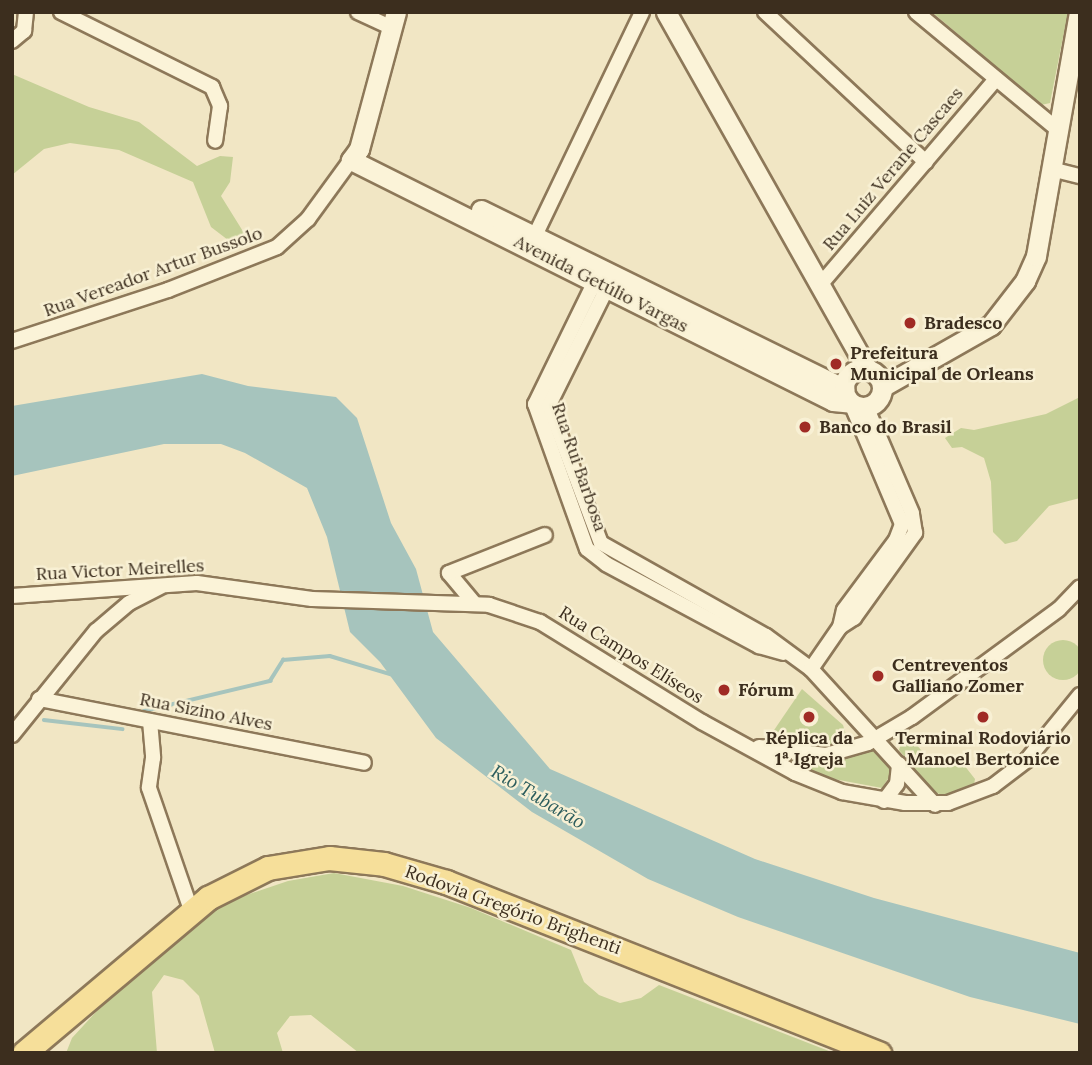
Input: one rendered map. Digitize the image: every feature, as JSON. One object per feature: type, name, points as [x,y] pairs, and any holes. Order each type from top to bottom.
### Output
[{"type":"main road","name":"Rodovia Gregório Brighenti","points":[[24,1053],[191,911],[245,877],[289,863],[329,858],[384,864],[482,895],[879,1053]]},
{"type":"street","points":[[12,41],[24,31],[26,12]]},
{"type":"street","points":[[61,12],[207,83],[219,98],[215,141]]},
{"type":"street","points":[[355,155],[394,20],[358,12]]},
{"type":"street","points":[[532,243],[642,12]]},
{"type":"street","points":[[666,12],[867,369],[877,375],[882,387]]},
{"type":"street","points":[[765,12],[926,162]]},
{"type":"street","points":[[916,12],[1058,130]]},
{"type":"street","points":[[854,400],[876,402],[882,387],[991,325],[1006,312],[1035,256],[1079,12]]},
{"type":"street","name":"Rua Luiz Verane Cascaes","points":[[820,285],[996,79]]},
{"type":"street","name":"Avenida Getúlio Vargas","points":[[355,155],[854,400]]},
{"type":"street","name":"Rua Vereador Artur Bussolo","points":[[12,341],[168,290],[277,247],[308,219],[355,155]]},
{"type":"street","points":[[1051,169],[1080,176]]},
{"type":"street","name":"Rua Rui Barbosa","points":[[604,278],[560,368],[535,404],[554,439],[569,478],[584,520],[590,554],[610,558],[811,669],[935,805]]},
{"type":"street","points":[[811,669],[840,628],[854,618],[908,531],[912,513],[854,400],[850,373],[867,369]]},
{"type":"street","points":[[467,603],[449,572],[545,535]]},
{"type":"street","points":[[12,735],[80,648],[114,614],[169,583]]},
{"type":"street","name":"Rua Victor Meirelles","points":[[12,596],[169,583],[218,585],[312,599],[467,603]]},
{"type":"street","points":[[744,743],[826,755],[876,738],[1059,610],[1080,587]]},
{"type":"street","name":"Rua Campos Elíseos","points":[[467,603],[540,622],[744,743],[819,783],[884,801],[935,805],[967,799],[993,786],[1027,760],[1080,695]]},
{"type":"street","name":"Rua Sizino Alves","points":[[40,699],[364,763]]},
{"type":"street","points":[[150,721],[153,758],[149,788],[191,911]]},
{"type":"street","points":[[884,801],[897,784],[899,764]]},
{"type":"green space","points":[[932,12],[1068,12],[1050,103],[1041,105]]},
{"type":"green space","points":[[12,74],[89,107],[139,122],[197,166],[220,156],[233,157],[230,182],[221,196],[244,233],[228,240],[211,227],[193,182],[119,150],[70,143],[44,149],[12,175]]},
{"type":"green space","points":[[1080,397],[1080,498],[1049,506],[1017,541],[1005,544],[993,532],[991,482],[984,458],[962,447],[952,448],[945,438],[961,428],[974,430],[1046,414]]},
{"type":"green space","points":[[1063,640],[1077,646],[1083,660],[1077,674],[1063,680],[1049,674],[1043,660],[1049,646]]},
{"type":"green space","points":[[802,689],[843,725],[846,735],[839,745],[823,748],[768,739]]},
{"type":"green space","points":[[905,731],[931,762],[964,765],[975,779],[974,785],[946,797],[933,791],[899,750]]},
{"type":"green space","points":[[870,748],[893,771],[882,788],[823,777],[772,755],[822,762]]},
{"type":"green space","points":[[334,873],[403,886],[471,908],[571,950],[584,982],[599,995],[620,1003],[641,998],[659,985],[834,1053],[359,1053],[311,1015],[290,1016],[277,1033],[283,1053],[215,1053],[199,996],[183,980],[164,975],[152,992],[157,1053],[66,1053],[72,1038],[95,1013],[200,916],[220,904],[288,881]]},
{"type":"water","name":"Rio Tubarão","points":[[202,374],[248,386],[336,397],[357,418],[391,523],[416,569],[433,632],[550,769],[755,859],[874,898],[1080,953],[1080,1024],[970,997],[738,917],[648,879],[532,812],[436,738],[380,662],[350,632],[327,537],[307,488],[245,453],[221,444],[164,444],[12,476],[12,406]]},
{"type":"waterway","points":[[144,711],[270,681],[283,660],[330,656],[393,675]]},
{"type":"waterway","points":[[44,720],[122,729]]},
{"type":"place","name":"Bradesco","points":[[910,323]]},
{"type":"place","name":"Prefeitura Municipal de Orleans","points":[[836,364]]},
{"type":"place","name":"Banco do Brasil","points":[[805,427]]},
{"type":"place","name":"Centreventos Galliano Zomer","points":[[878,676]]},
{"type":"place","name":"Fórum","points":[[724,690]]},
{"type":"place","name":"Réplica da 1ª Igreja","points":[[809,717]]},
{"type":"place","name":"Terminal Rodoviário Manoel Bertonice","points":[[983,717]]}]
